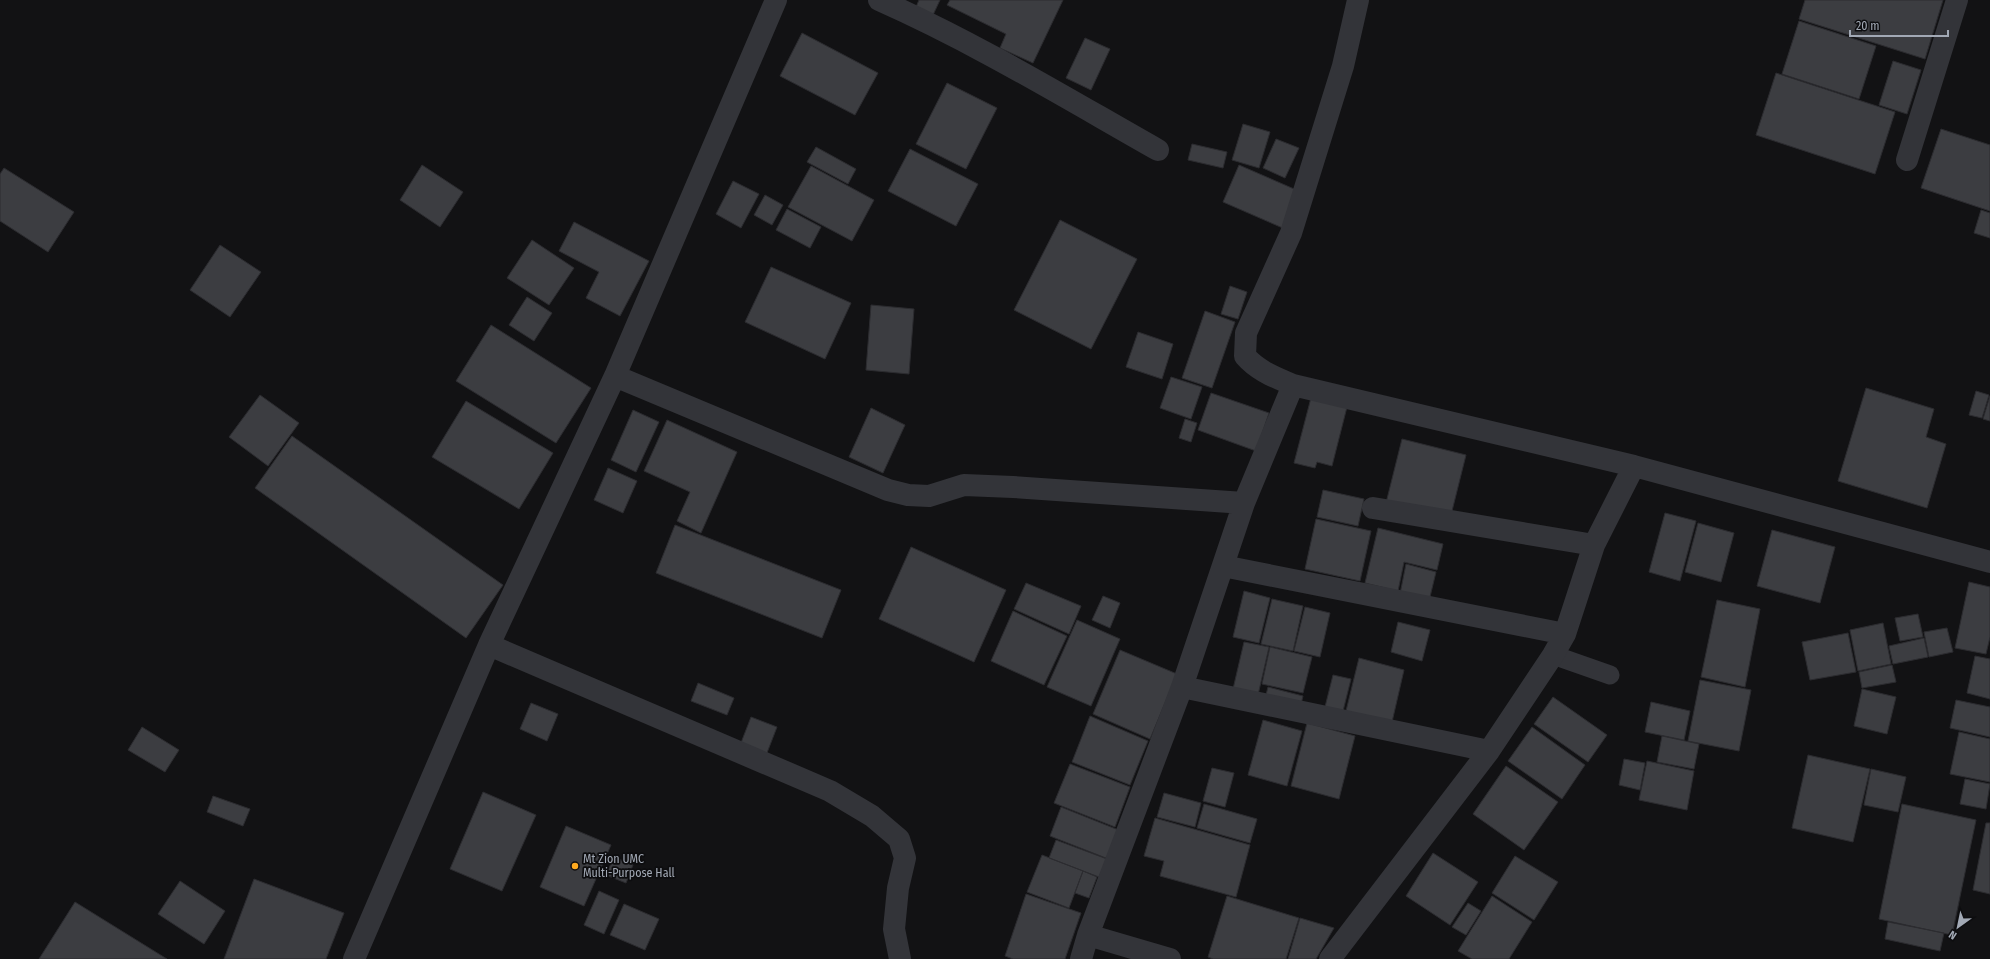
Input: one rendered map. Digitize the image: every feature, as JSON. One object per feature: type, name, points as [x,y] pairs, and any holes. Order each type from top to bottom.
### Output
[{"type":"street","points":[[354,959],[489,644],[615,376],[776,0]]},
{"type":"street","points":[[880,0],[1009,65],[1158,150]]},
{"type":"street","points":[[1358,0],[1343,66],[1291,232],[1246,333],[1245,356],[1253,365],[1265,373],[1293,385],[1634,466],[1990,562]]},
{"type":"street","points":[[1907,160],[1957,0]]},
{"type":"street","points":[[615,376],[888,490],[908,495],[929,496],[964,485],[1244,503]]},
{"type":"street","points":[[1081,959],[1088,935],[1182,687],[1244,503],[1293,385]]},
{"type":"street","points":[[1330,959],[1489,751],[1553,655],[1565,634],[1594,545],[1634,466]]},
{"type":"street","points":[[1373,508],[1594,545]]},
{"type":"street","points":[[1223,566],[1565,634]]},
{"type":"street","points":[[489,644],[830,791],[872,816],[899,839],[905,858],[898,888],[894,929],[900,959]]},
{"type":"street","points":[[1182,687],[1489,751]]},
{"type":"street","points":[[1088,935],[1170,959]]},
{"type":"lane","points":[[1553,655],[1610,675]]},
{"type":"building","points":[[919,0],[940,0],[933,15],[916,7]]},
{"type":"building","points":[[950,0],[1063,0],[1033,63],[1000,48],[1006,34],[947,5]]},
{"type":"building","points":[[1805,0],[1943,0],[1925,59],[1799,19]]},
{"type":"building","points":[[1799,21],[1876,46],[1859,99],[1782,74]]},
{"type":"building","points":[[802,33],[878,73],[855,115],[780,76]]},
{"type":"building","points":[[1085,38],[1110,49],[1091,90],[1066,78]]},
{"type":"building","points":[[1893,61],[1921,70],[1907,114],[1879,105]]},
{"type":"building","points":[[1776,73],[1895,112],[1875,174],[1756,135]]},
{"type":"building","points":[[947,83],[997,108],[966,169],[916,144]]},
{"type":"building","points":[[1243,124],[1270,132],[1259,168],[1232,160]]},
{"type":"building","points":[[1941,129],[1990,145],[1990,211],[1921,188]]},
{"type":"building","points":[[1276,139],[1299,148],[1285,178],[1263,168]]},
{"type":"building","points":[[1192,144],[1227,152],[1223,168],[1188,160]]},
{"type":"building","points":[[816,147],[856,169],[848,184],[807,162]]},
{"type":"building","points":[[910,149],[978,184],[956,226],[888,191]]},
{"type":"building","points":[[422,165],[463,192],[440,227],[400,200]]},
{"type":"building","points":[[1239,165],[1301,192],[1285,229],[1223,202]]},
{"type":"building","points":[[811,166],[874,200],[852,241],[788,207]]},
{"type":"building","points":[[4,168],[74,212],[48,252],[0,221],[0,174]]},
{"type":"building","points":[[733,181],[759,194],[741,228],[716,214]]},
{"type":"building","points":[[765,195],[783,205],[772,225],[754,215]]},
{"type":"building","points":[[787,209],[821,227],[810,248],[776,230]]},
{"type":"building","points":[[1981,210],[1990,213],[1990,238],[1974,233]]},
{"type":"building","points":[[1060,220],[1137,259],[1091,349],[1014,310]]},
{"type":"building","points":[[574,222],[649,261],[620,316],[586,298],[599,272],[559,251]]},
{"type":"building","points":[[532,240],[574,268],[549,305],[507,278]]},
{"type":"building","points":[[220,245],[261,272],[230,317],[190,290]]},
{"type":"building","points":[[771,267],[851,303],[825,359],[745,322]]},
{"type":"building","points":[[1230,286],[1247,292],[1238,319],[1221,314]]},
{"type":"building","points":[[527,297],[552,313],[534,341],[509,325]]},
{"type":"building","points":[[871,305],[914,309],[909,374],[866,370]]},
{"type":"building","points":[[1205,311],[1235,322],[1212,388],[1182,378]]},
{"type":"building","points":[[491,325],[591,388],[556,443],[456,381]]},
{"type":"building","points":[[1138,332],[1173,344],[1162,379],[1126,367]]},
{"type":"building","points":[[1171,377],[1202,387],[1191,419],[1160,408]]},
{"type":"building","points":[[1866,388],[1934,409],[1926,437],[1946,444],[1927,508],[1838,481]]},
{"type":"building","points":[[1976,391],[1989,395],[1982,418],[1969,415]]},
{"type":"building","points":[[1211,393],[1269,413],[1256,451],[1198,430]]},
{"type":"building","points":[[1312,394],[1348,403],[1332,466],[1317,462],[1315,468],[1294,463]]},
{"type":"building","points":[[260,395],[299,423],[268,466],[229,437]]},
{"type":"building","points":[[1990,396],[1990,421],[1983,419]]},
{"type":"building","points":[[466,401],[553,453],[519,509],[432,457]]},
{"type":"building","points":[[871,408],[905,425],[883,473],[849,457]]},
{"type":"building","points":[[633,410],[659,422],[636,472],[611,460]]},
{"type":"building","points":[[1185,419],[1197,423],[1191,442],[1179,438]]},
{"type":"building","points":[[667,420],[737,452],[701,533],[677,521],[690,492],[644,471]]},
{"type":"building","points":[[292,436],[503,585],[466,638],[255,488]]},
{"type":"building","points":[[1402,439],[1466,455],[1450,519],[1386,503]]},
{"type":"building","points":[[608,468],[637,481],[623,513],[594,500]]},
{"type":"building","points":[[1323,490],[1364,499],[1358,526],[1317,517]]},
{"type":"building","points":[[1665,513],[1696,521],[1680,581],[1649,572]]},
{"type":"building","points":[[1316,519],[1371,531],[1360,581],[1305,569]]},
{"type":"building","points":[[1698,523],[1734,533],[1721,582],[1685,572]]},
{"type":"building","points":[[675,525],[841,590],[822,638],[656,573]]},
{"type":"building","points":[[1378,528],[1443,544],[1437,570],[1404,562],[1398,591],[1365,583]]},
{"type":"building","points":[[1772,530],[1835,547],[1820,603],[1757,586]]},
{"type":"building","points":[[911,547],[1006,590],[974,662],[879,619]]},
{"type":"building","points":[[1406,564],[1436,572],[1429,601],[1400,594]]},
{"type":"building","points":[[1969,582],[1990,587],[1990,637],[1986,654],[1955,648]]},
{"type":"building","points":[[1026,583],[1081,606],[1069,634],[1014,609]]},
{"type":"building","points":[[1244,591],[1270,598],[1259,643],[1233,637]]},
{"type":"building","points":[[1103,596],[1120,603],[1110,628],[1092,620]]},
{"type":"building","points":[[1272,599],[1303,606],[1293,651],[1261,644]]},
{"type":"building","points":[[1717,600],[1760,609],[1745,687],[1701,677]]},
{"type":"building","points":[[1305,607],[1330,613],[1320,657],[1294,651]]},
{"type":"building","points":[[1013,611],[1067,636],[1044,685],[991,661]]},
{"type":"building","points":[[1918,614],[1923,637],[1900,641],[1895,618]]},
{"type":"building","points":[[1077,620],[1120,639],[1091,706],[1047,687]]},
{"type":"building","points":[[1398,622],[1430,630],[1422,661],[1391,652]]},
{"type":"building","points":[[1883,623],[1891,664],[1858,671],[1850,630]]},
{"type":"building","points":[[1947,628],[1953,652],[1929,657],[1924,632]]},
{"type":"building","points":[[1848,633],[1856,672],[1810,680],[1802,642]]},
{"type":"building","points":[[1924,638],[1928,657],[1893,664],[1889,646]]},
{"type":"building","points":[[1244,642],[1269,647],[1258,695],[1233,689]]},
{"type":"building","points":[[1270,647],[1312,657],[1303,693],[1262,684]]},
{"type":"building","points":[[1120,650],[1177,674],[1150,739],[1093,714]]},
{"type":"building","points":[[1975,656],[1990,659],[1990,699],[1967,693]]},
{"type":"building","points":[[1359,658],[1404,670],[1392,722],[1346,711]]},
{"type":"building","points":[[1892,665],[1896,682],[1862,688],[1859,672]]},
{"type":"building","points":[[1333,675],[1351,679],[1343,711],[1325,707]]},
{"type":"building","points":[[1700,680],[1751,690],[1739,751],[1688,741]]},
{"type":"building","points":[[698,683],[734,698],[727,715],[691,701]]},
{"type":"building","points":[[1268,687],[1303,696],[1300,708],[1265,699]]},
{"type":"building","points":[[1862,689],[1896,697],[1887,734],[1854,726]]},
{"type":"building","points":[[1553,697],[1607,735],[1588,762],[1534,724]]},
{"type":"building","points":[[1956,700],[1990,707],[1990,737],[1950,728]]},
{"type":"building","points":[[1651,702],[1690,711],[1684,740],[1645,732]]},
{"type":"building","points":[[531,703],[558,714],[547,741],[520,729]]},
{"type":"building","points":[[1090,716],[1148,741],[1130,785],[1072,762]]},
{"type":"building","points":[[751,717],[777,727],[765,758],[739,748]]},
{"type":"building","points":[[1263,720],[1302,731],[1287,786],[1248,775]]},
{"type":"building","points":[[1307,723],[1355,736],[1339,799],[1291,786]]},
{"type":"building","points":[[142,727],[179,750],[165,772],[128,750]]},
{"type":"building","points":[[1532,727],[1585,765],[1562,799],[1508,761]]},
{"type":"building","points":[[1959,732],[1990,739],[1990,782],[1950,774]]},
{"type":"building","points":[[1662,736],[1699,744],[1694,769],[1657,762]]},
{"type":"building","points":[[1808,755],[1870,769],[1853,842],[1792,828]]},
{"type":"building","points":[[1624,759],[1645,763],[1640,790],[1619,785]]},
{"type":"building","points":[[1647,761],[1694,771],[1687,810],[1639,800]]},
{"type":"building","points":[[1070,764],[1130,787],[1115,827],[1054,803]]},
{"type":"building","points":[[1506,766],[1558,802],[1524,850],[1473,814]]},
{"type":"building","points":[[1212,768],[1234,773],[1225,807],[1203,801]]},
{"type":"building","points":[[1871,769],[1906,777],[1898,812],[1864,805]]},
{"type":"building","points":[[1965,779],[1990,784],[1986,809],[1960,804]]},
{"type":"building","points":[[483,792],[536,815],[502,891],[450,869]]},
{"type":"building","points":[[1164,793],[1201,803],[1195,827],[1157,817]]},
{"type":"building","points":[[213,796],[250,809],[243,826],[207,812]]},
{"type":"building","points":[[1204,804],[1257,819],[1250,843],[1197,828]]},
{"type":"building","points":[[1902,804],[1976,820],[1952,935],[1879,919]]},
{"type":"building","points":[[1061,807],[1121,831],[1111,860],[1050,836]]},
{"type":"building","points":[[1155,818],[1250,845],[1236,897],[1160,876],[1164,861],[1144,856]]},
{"type":"building","points":[[1986,823],[1990,823],[1990,894],[1973,890]]},
{"type":"building","name":"Mt Zion UMC Multi-Purpose Hall","points":[[566,826],[611,845],[584,906],[540,887]]},
{"type":"building","points":[[1056,840],[1107,859],[1099,877],[1049,858]]},
{"type":"building","points":[[1433,853],[1478,882],[1450,925],[1406,896]]},
{"type":"building","points":[[1042,855],[1083,871],[1069,908],[1027,892]]},
{"type":"building","points":[[1515,856],[1558,882],[1534,920],[1492,893]]},
{"type":"building","points":[[614,857],[633,865],[626,883],[606,875]]},
{"type":"building","points":[[1083,871],[1097,877],[1089,898],[1075,893]]},
{"type":"building","points":[[254,879],[344,913],[326,959],[224,959]]},
{"type":"building","points":[[180,881],[225,911],[204,944],[158,914]]},
{"type":"building","points":[[599,891],[619,900],[604,934],[584,925]]},
{"type":"building","points":[[1026,894],[1081,913],[1065,959],[1013,959],[1005,956]]},
{"type":"building","points":[[1227,896],[1299,918],[1286,959],[1213,959],[1208,957]]},
{"type":"building","points":[[1492,896],[1532,922],[1509,959],[1472,959],[1458,951]]},
{"type":"building","points":[[75,902],[167,959],[39,959]]},
{"type":"building","points":[[1468,903],[1481,911],[1466,935],[1452,927]]},
{"type":"building","points":[[624,904],[659,919],[645,950],[610,935]]},
{"type":"building","points":[[1300,918],[1334,928],[1316,959],[1288,959]]},
{"type":"building","points":[[1888,922],[1944,933],[1940,951],[1885,939]]},
{"type":"place","name":"Mt Zion UMC Multi-Purpose Hall","points":[[575,866]]}]
